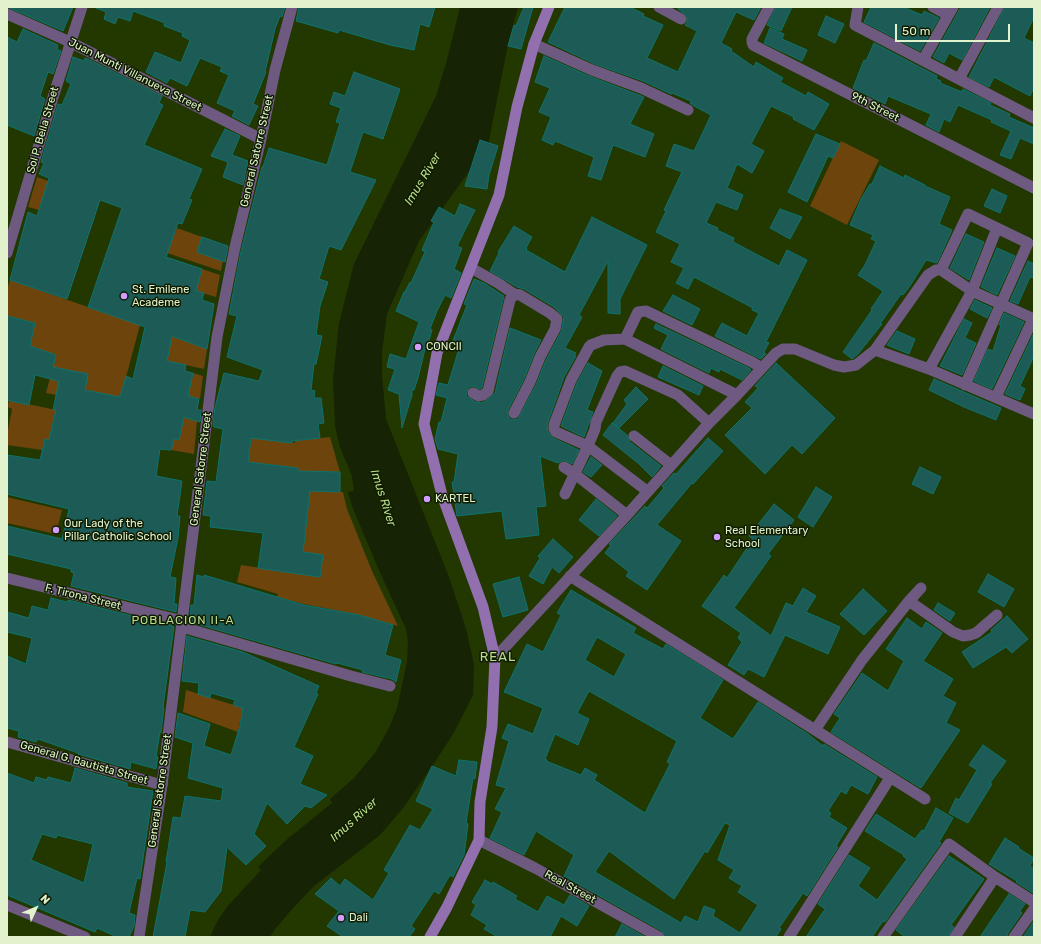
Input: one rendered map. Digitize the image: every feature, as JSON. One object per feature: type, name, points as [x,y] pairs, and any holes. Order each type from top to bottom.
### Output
[{"type":"main road","points":[[430,937],[450,902],[479,840],[480,802],[492,727],[495,658],[483,607],[442,495],[424,424],[437,353],[499,195],[517,107],[534,44],[549,7]]},
{"type":"street","name":"Sol P. Bella Street","points":[[7,254],[54,94],[82,7]]},
{"type":"street","name":"General Satorre Street","points":[[139,937],[162,785],[217,337],[235,247],[261,139],[275,70],[292,7]]},
{"type":"street","points":[[659,7],[680,18]]},
{"type":"street","name":"9th Street","points":[[769,7],[752,39],[753,45],[1034,188]]},
{"type":"street","points":[[858,7],[855,25],[1034,118]]},
{"type":"street","points":[[923,60],[950,11],[933,7]]},
{"type":"street","points":[[959,79],[998,7]]},
{"type":"street","name":"Juan Munti Villanueva Street","points":[[7,14],[70,42],[261,139]]},
{"type":"street","points":[[534,44],[592,70],[641,88],[688,110]]},
{"type":"street","points":[[941,270],[968,214],[1028,243],[965,384]]},
{"type":"street","points":[[929,369],[972,291],[997,228]]},
{"type":"street","points":[[471,268],[514,294],[520,295],[550,313],[557,319],[555,328],[514,413]]},
{"type":"street","points":[[495,658],[627,515],[709,422],[737,395],[776,353],[783,349],[795,349],[834,365],[844,367],[856,365],[875,350],[928,275],[936,270],[941,270],[972,291],[1000,305],[1034,319],[996,397]]},
{"type":"street","points":[[473,393],[479,396],[488,391],[510,300],[514,294]]},
{"type":"street","points":[[625,339],[638,312],[646,311],[762,368]]},
{"type":"street","points":[[647,491],[588,446],[556,432],[554,429],[554,424],[571,380],[591,344],[604,340],[625,339],[737,395]]},
{"type":"street","points":[[875,350],[929,369],[1034,413]]},
{"type":"street","points":[[566,494],[588,446],[595,429],[596,422],[620,372],[625,370],[678,395],[709,422]]},
{"type":"street","points":[[634,436],[671,465]]},
{"type":"street","points":[[564,467],[576,474],[627,515]]},
{"type":"street","points":[[570,576],[925,799]]},
{"type":"street","name":"F. Tirona Street","points":[[7,578],[182,624],[351,676],[390,686]]},
{"type":"street","points":[[815,730],[862,660],[921,588]]},
{"type":"street","points":[[909,601],[953,632],[963,636],[970,636],[976,633],[997,615]]},
{"type":"street","name":"General G. Bautista Street","points":[[7,742],[162,785]]},
{"type":"street","points":[[789,937],[890,778]]},
{"type":"street","name":"Real Street","points":[[479,840],[545,873],[656,936]]},
{"type":"street","points":[[883,937],[949,844],[995,877],[1034,902]]},
{"type":"street","points":[[955,937],[995,877]]},
{"type":"street","points":[[7,905],[84,937]]},
{"type":"street","points":[[1014,937],[1034,909]]},
{"type":"shaded area","points":[[841,141],[879,160],[847,225],[810,206]]},
{"type":"shaded area","points":[[37,177],[59,185],[39,210],[28,207]]},
{"type":"shaded area","points":[[149,228],[173,237],[177,228],[202,237],[197,252],[223,261],[221,271],[143,245]]},
{"type":"shaded area","points":[[202,269],[220,275],[216,297],[196,291]]},
{"type":"shaded area","points":[[10,280],[140,325],[118,407],[94,418],[99,393],[85,390],[66,397],[46,393],[56,355],[30,346],[35,323],[7,316],[7,290]]},
{"type":"shaded area","points":[[172,336],[207,349],[204,369],[167,361]]},
{"type":"shaded area","points":[[193,373],[203,376],[200,399],[188,396]]},
{"type":"shaded area","points":[[9,400],[56,410],[50,434],[52,441],[45,439],[42,450],[7,445],[7,435],[12,409],[8,407]]},
{"type":"shaded area","points":[[184,417],[197,421],[194,454],[171,450],[174,439],[179,440]]},
{"type":"shaded area","points":[[252,433],[270,440],[295,443],[295,441],[330,437],[340,472],[315,471],[314,491],[343,492],[347,509],[372,571],[398,626],[359,615],[277,597],[278,594],[237,582],[241,565],[320,577],[323,556],[303,552],[308,505],[297,473],[298,468],[248,462]]},
{"type":"shaded area","points":[[7,497],[62,510],[56,534],[7,523]]},
{"type":"shaded area","points":[[186,690],[243,708],[238,732],[183,712]]},
{"type":"water","name":"Imus River","points":[[460,7],[518,7],[508,44],[488,145],[419,241],[387,314],[382,352],[382,375],[386,419],[449,577],[466,629],[474,664],[473,695],[453,734],[403,808],[380,835],[314,886],[293,908],[270,937],[210,937],[218,920],[227,907],[261,870],[258,867],[285,841],[332,803],[330,799],[354,778],[375,753],[389,728],[397,708],[407,662],[408,641],[406,629],[352,506],[348,492],[354,491],[352,476],[340,447],[335,426],[333,379],[339,323],[354,264],[436,96],[447,60]]},
{"type":"building","points":[[7,7],[73,7],[63,31]]},
{"type":"building","points":[[96,7],[285,7],[282,17],[280,16],[275,29],[266,72],[253,104],[258,106],[249,125],[232,116],[235,111],[217,103],[229,75],[220,71],[222,67],[200,58],[187,86],[170,78],[167,83],[146,72],[155,52],[181,63],[190,40],[182,36],[183,33],[164,26],[165,23],[133,11],[130,21],[118,17],[115,24],[104,19],[106,12]]},
{"type":"building","points":[[299,7],[435,7],[429,27],[420,24],[414,50],[390,45],[339,30],[338,33],[296,21]]},
{"type":"building","points":[[524,7],[533,7],[521,49],[508,46],[514,25],[516,26]]},
{"type":"building","points":[[565,7],[630,7],[644,14],[643,16],[663,25],[647,58],[678,72],[697,31],[685,25],[687,22],[687,16],[678,9],[679,7],[761,7],[754,20],[736,12],[721,43],[732,49],[731,51],[754,67],[756,62],[783,78],[780,82],[806,96],[808,92],[829,104],[814,130],[793,119],[794,117],[771,106],[751,144],[764,151],[752,173],[737,164],[727,188],[743,195],[737,210],[716,202],[706,223],[718,228],[717,230],[734,238],[733,242],[779,266],[787,250],[807,260],[766,342],[769,343],[764,352],[766,354],[761,359],[715,336],[722,323],[747,336],[759,313],[752,310],[753,308],[694,277],[688,289],[676,283],[684,268],[671,262],[680,244],[656,232],[666,211],[664,210],[682,172],[666,166],[674,144],[694,151],[711,115],[694,106],[690,103],[691,101],[672,93],[671,94],[643,81],[595,64],[548,42]]},
{"type":"building","points":[[776,7],[792,7],[781,31],[767,25]]},
{"type":"building","points":[[871,7],[903,7],[922,15],[924,11],[939,18],[920,51],[864,22]]},
{"type":"building","points":[[961,7],[990,7],[962,60],[949,53],[944,63],[933,57]]},
{"type":"building","points":[[1005,7],[1034,7],[1034,17],[1024,38],[1034,43],[1034,87],[1030,96],[994,77],[989,87],[969,77]]},
{"type":"building","points":[[826,16],[844,24],[835,43],[818,35]]},
{"type":"building","points":[[770,28],[784,34],[782,39],[807,50],[802,61],[764,43]]},
{"type":"building","points":[[23,29],[58,45],[57,49],[61,51],[53,74],[48,72],[40,96],[45,99],[34,136],[7,125],[7,37],[17,42]]},
{"type":"building","points":[[874,43],[937,76],[936,79],[941,81],[940,83],[962,92],[963,89],[991,103],[990,105],[1010,114],[1009,117],[1034,128],[1034,144],[1020,138],[1011,159],[1000,155],[1011,131],[991,122],[992,120],[958,105],[950,122],[944,119],[939,132],[926,125],[931,114],[888,96],[885,104],[853,88],[864,60],[866,61]]},
{"type":"building","points":[[544,56],[589,76],[644,97],[630,124],[654,134],[645,157],[613,145],[601,180],[588,176],[594,157],[555,141],[553,145],[542,140],[551,117],[539,112],[550,88],[535,82]]},
{"type":"building","points":[[73,57],[84,61],[85,58],[92,61],[162,96],[159,103],[163,105],[144,145],[202,169],[189,199],[192,200],[182,224],[178,223],[166,257],[202,269],[196,291],[204,293],[202,300],[214,304],[207,349],[172,336],[167,361],[186,365],[185,371],[193,373],[188,396],[199,399],[197,410],[201,410],[200,422],[184,417],[179,440],[174,439],[171,450],[160,449],[156,476],[182,481],[177,516],[180,516],[178,538],[170,577],[176,578],[174,604],[177,604],[176,612],[71,586],[74,573],[71,572],[71,569],[7,554],[7,526],[62,539],[69,509],[7,494],[7,455],[40,460],[45,439],[49,440],[56,410],[53,410],[59,381],[35,375],[29,405],[7,400],[7,316],[35,323],[30,346],[56,355],[53,367],[88,374],[85,390],[120,397],[126,376],[133,379],[145,327],[88,307],[122,208],[100,200],[67,299],[10,280],[28,212],[37,216],[49,178],[39,174],[44,163],[41,162],[58,104],[62,105],[71,84],[66,81]]},
{"type":"building","points":[[354,72],[400,89],[383,139],[363,132],[350,172],[376,180],[341,250],[329,246],[319,279],[328,282],[320,306],[316,335],[322,336],[316,364],[314,364],[311,390],[315,391],[314,398],[321,398],[324,423],[318,424],[320,438],[292,441],[292,443],[251,438],[248,462],[298,468],[298,471],[340,472],[340,492],[310,491],[303,552],[323,555],[320,577],[258,568],[263,533],[210,527],[211,516],[203,515],[207,481],[216,482],[223,429],[214,427],[213,425],[215,407],[224,373],[259,381],[263,370],[227,357],[237,316],[229,314],[241,251],[262,167],[269,148],[327,165],[340,123],[336,122],[341,108],[330,104],[334,92],[345,96]]},
{"type":"building","points":[[225,129],[240,136],[232,155],[248,161],[243,185],[223,177],[228,162],[211,156]]},
{"type":"building","points":[[816,134],[840,144],[833,158],[828,156],[807,202],[788,192]]},
{"type":"building","points":[[480,140],[498,146],[489,175],[487,189],[465,186]]},
{"type":"building","points":[[880,166],[904,178],[905,175],[950,197],[939,224],[952,230],[937,263],[926,260],[910,286],[903,295],[901,294],[880,324],[882,324],[858,354],[852,359],[843,352],[872,310],[871,309],[883,291],[858,275],[865,265],[876,241],[871,239],[873,235],[850,225],[861,199],[870,184],[872,184]]},
{"type":"building","points":[[992,189],[1007,196],[1000,213],[984,206]]},
{"type":"building","points":[[460,204],[475,210],[457,246],[462,248],[454,269],[461,273],[451,298],[445,295],[430,329],[432,330],[429,341],[427,341],[418,378],[414,390],[412,390],[412,395],[402,428],[399,394],[388,390],[395,369],[387,367],[390,354],[406,359],[419,322],[396,311],[404,292],[410,282],[411,283],[425,252],[422,250],[434,222],[431,221],[439,207],[455,216]]},
{"type":"building","points":[[780,209],[802,217],[790,239],[770,228]]},
{"type":"building","points":[[592,217],[647,245],[620,299],[620,314],[608,313],[608,261],[579,315],[582,317],[565,348],[576,353],[574,356],[576,356],[564,377],[547,425],[548,432],[553,438],[579,450],[572,464],[564,460],[558,463],[540,456],[546,506],[536,507],[539,535],[506,539],[502,511],[457,516],[452,482],[454,482],[458,454],[438,449],[435,439],[447,398],[436,395],[439,383],[448,385],[460,345],[452,343],[467,305],[464,304],[474,279],[484,283],[504,296],[482,387],[480,389],[473,386],[469,387],[466,393],[467,397],[481,403],[495,393],[510,328],[541,340],[524,379],[508,410],[508,416],[510,419],[518,419],[561,332],[564,317],[554,307],[490,271],[499,253],[498,252],[514,226],[532,237],[526,250],[565,272]]},
{"type":"building","points":[[966,234],[984,242],[969,280],[950,268]]},
{"type":"building","points":[[202,237],[228,246],[225,262],[197,252]]},
{"type":"building","points":[[997,248],[1015,256],[997,295],[981,287]]},
{"type":"building","points":[[1028,261],[1034,264],[1034,278],[1030,277],[1018,304],[1010,301]]},
{"type":"building","points":[[673,295],[700,309],[692,325],[663,311]]},
{"type":"building","points":[[975,300],[992,308],[987,318],[970,309]]},
{"type":"building","points":[[1004,313],[1024,322],[992,389],[974,381],[988,349],[993,351],[1001,325],[999,325]]},
{"type":"building","points":[[964,319],[972,323],[965,338],[976,343],[962,375],[940,366]]},
{"type":"building","points":[[656,324],[751,370],[742,380],[720,369],[719,372],[711,368],[709,373],[661,349],[668,335],[654,328]]},
{"type":"building","points":[[897,331],[915,339],[909,354],[887,345]]},
{"type":"building","points":[[1034,333],[1034,356],[1020,386],[1025,389],[1020,400],[1005,394]]},
{"type":"building","points":[[588,363],[602,371],[587,410],[593,412],[584,437],[561,426],[577,383]]},
{"type":"building","points":[[776,363],[835,418],[802,454],[792,445],[765,474],[725,435],[752,408],[745,402],[758,388],[755,386]]},
{"type":"building","points":[[663,366],[703,386],[699,395],[658,377]]},
{"type":"building","points":[[934,379],[1001,408],[996,420],[964,407],[929,390]]},
{"type":"building","points":[[636,387],[648,399],[619,428],[613,423],[627,404],[624,400]]},
{"type":"building","points":[[612,423],[627,435],[630,442],[661,466],[652,477],[639,464],[603,435]]},
{"type":"building","points":[[708,438],[723,451],[693,484],[692,483],[657,525],[681,541],[647,590],[626,576],[629,572],[605,553],[611,545],[609,544],[645,506],[647,508],[664,488],[662,486],[674,473],[676,474]]},
{"type":"building","points":[[591,457],[602,465],[591,477],[583,472]]},
{"type":"building","points":[[920,467],[941,477],[933,494],[912,484]]},
{"type":"building","points":[[816,487],[832,497],[813,527],[798,517]]},
{"type":"building","points":[[596,499],[617,516],[599,536],[579,520]]},
{"type":"building","points":[[774,504],[794,520],[768,554],[771,556],[734,608],[771,636],[786,603],[793,606],[803,588],[816,596],[806,612],[840,627],[828,654],[785,635],[764,677],[748,669],[744,675],[728,665],[742,642],[738,638],[741,633],[702,606],[724,575],[727,578],[753,539],[749,536]]},
{"type":"building","points":[[553,539],[573,557],[559,573],[552,567],[543,584],[529,576],[540,558],[538,556]]},
{"type":"building","points":[[988,574],[1014,589],[1004,607],[978,592]]},
{"type":"building","points":[[197,575],[204,577],[204,575],[304,605],[359,615],[393,625],[385,655],[401,660],[396,682],[392,679],[362,672],[363,670],[336,664],[190,622],[191,605],[194,605]]},
{"type":"building","points":[[519,577],[528,610],[503,617],[493,584]]},
{"type":"building","points":[[863,589],[887,611],[864,635],[840,614]]},
{"type":"building","points":[[571,590],[636,628],[633,633],[663,649],[666,644],[723,680],[700,718],[733,739],[758,702],[808,734],[823,746],[824,744],[877,777],[868,794],[851,785],[846,794],[841,791],[828,811],[831,813],[829,817],[847,828],[836,846],[838,847],[807,896],[803,893],[779,928],[781,929],[776,937],[666,937],[662,931],[564,876],[574,855],[536,831],[524,855],[490,838],[502,812],[495,809],[506,788],[496,785],[509,741],[502,738],[508,724],[533,734],[543,708],[504,692],[527,644],[543,652],[561,615],[557,613]],"holes":[[[597,637],[626,654],[614,677],[585,660]],[[589,691],[677,741],[667,762],[670,764],[645,813],[594,780],[597,775],[585,768],[581,775],[546,761],[547,760],[545,759],[555,734],[578,745],[589,719],[577,713]],[[725,823],[730,825],[718,860],[734,870],[729,878],[742,886],[738,892],[758,905],[740,933],[713,916],[715,910],[704,906],[698,922],[685,916],[681,923],[595,872],[609,851],[674,899],[705,851],[707,853]]]},
{"type":"building","points":[[51,598],[67,602],[68,600],[174,626],[161,733],[160,732],[156,757],[158,757],[156,769],[131,762],[130,769],[78,754],[38,739],[36,742],[18,737],[19,731],[7,728],[7,656],[26,664],[32,638],[7,632],[7,612],[29,618],[32,606],[48,610]]},
{"type":"building","points":[[938,603],[955,613],[950,621],[934,610]]},
{"type":"building","points":[[1007,616],[1028,639],[1012,653],[1006,647],[973,668],[962,652],[992,632],[991,630]]},
{"type":"building","points":[[907,618],[922,629],[926,622],[942,633],[923,661],[953,679],[943,696],[956,703],[946,723],[960,730],[921,788],[831,732],[840,718],[834,714],[862,673],[888,691],[904,661],[886,649]]},
{"type":"building","points":[[187,636],[243,652],[319,686],[316,693],[318,694],[294,747],[313,756],[300,784],[327,795],[311,808],[305,806],[287,824],[267,803],[254,834],[266,846],[246,865],[227,847],[221,891],[205,912],[190,910],[185,937],[153,937],[167,862],[173,817],[181,818],[185,796],[221,801],[223,788],[188,778],[193,743],[175,737],[178,713],[210,724],[204,746],[231,755],[240,726],[243,708],[233,705],[235,700],[211,693],[210,698],[198,694],[199,683],[182,681]]},
{"type":"building","points":[[983,745],[1006,761],[990,783],[992,784],[968,823],[949,813],[956,798],[959,800],[977,770],[969,765]]},
{"type":"building","points":[[459,760],[477,762],[466,823],[468,824],[464,855],[453,877],[450,875],[439,894],[434,891],[411,926],[415,929],[409,937],[343,937],[327,926],[339,911],[315,894],[331,878],[340,886],[345,879],[373,900],[389,873],[384,870],[410,825],[420,830],[433,809],[416,801],[432,766],[456,776]]},
{"type":"building","points":[[75,768],[127,783],[127,787],[153,791],[140,879],[137,878],[129,913],[135,915],[134,926],[129,937],[117,937],[97,928],[95,932],[7,895],[7,773],[34,783],[36,777],[47,780],[48,777],[71,783]],"holes":[[[42,834],[56,838],[57,835],[93,844],[84,883],[31,860]]]},
{"type":"building","points":[[936,808],[953,818],[939,842],[941,843],[885,922],[883,921],[872,937],[806,937],[825,909],[818,904],[849,855],[870,868],[858,886],[877,900],[907,859],[903,856],[904,855],[865,831],[876,814],[915,839],[922,830],[924,831]]},
{"type":"building","points":[[1005,838],[1034,858],[1030,866],[1034,869],[1033,893],[1016,882],[1017,881],[989,864]]},
{"type":"building","points":[[949,856],[984,879],[951,925],[954,927],[948,937],[905,937],[896,930]]},
{"type":"building","points":[[485,880],[492,884],[493,882],[517,896],[515,899],[538,912],[547,896],[564,905],[570,895],[589,906],[577,926],[561,916],[550,937],[498,937],[484,929],[487,925],[471,915],[476,905],[472,902]]},
{"type":"building","points":[[1009,894],[1025,904],[1020,911],[1022,913],[1008,933],[1007,937],[980,937]]},
{"type":"building","points":[[1034,921],[1034,937],[1023,937]]},
{"type":"building","points":[[622,924],[645,937],[615,937]]},
{"type":"place","name":"St. Emilene Academe","points":[[124,296]]},
{"type":"place","name":"CONCII","points":[[418,347]]},
{"type":"place","name":"KARTEL","points":[[427,499]]},
{"type":"place","name":"Our Lady of the Pillar Catholic School","points":[[56,530]]},
{"type":"place","name":"Real Elementary School","points":[[717,537]]},
{"type":"place","name":"Dali","points":[[341,918]]},
{"type":"district","name":"POBLACION II-A","points":[[183,621]]},
{"type":"district","name":"REAL","points":[[498,657]]}]
